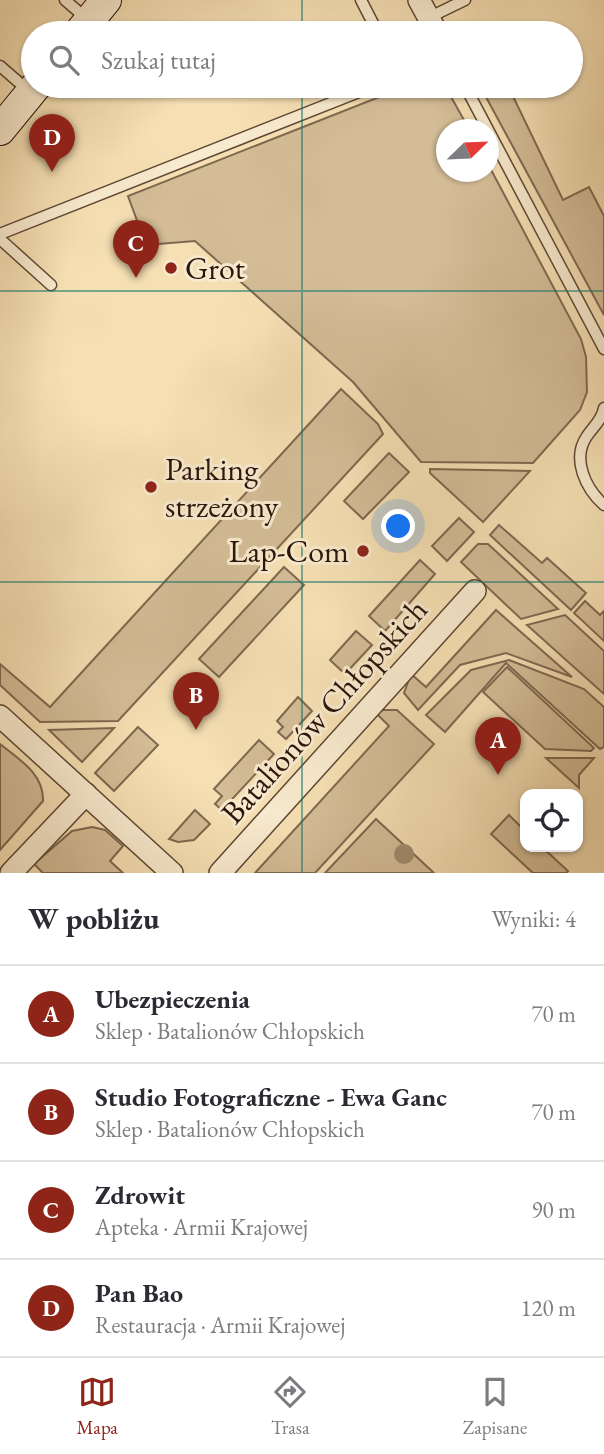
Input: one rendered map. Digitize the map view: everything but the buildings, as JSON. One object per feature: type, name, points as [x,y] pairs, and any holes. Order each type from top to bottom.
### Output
[{"type":"street","points":[[0,130],[26,98]]},
{"type":"street","name":"Batalionów Chłopskich","points":[[220,873],[475,591]]},
{"type":"street","points":[[0,716],[172,873]]},
{"type":"street","points":[[11,873],[86,794]]},
{"type":"lane","points":[[65,0],[91,18]]},
{"type":"lane","points":[[361,0],[372,21]]},
{"type":"lane","points":[[428,17],[465,0]]},
{"type":"lane","points":[[0,66],[21,81]]},
{"type":"lane","points":[[51,285],[0,236],[344,98]]},
{"type":"lane","points":[[471,98],[590,317],[604,349]]},
{"type":"lane","points":[[604,413],[585,438],[580,460],[582,474],[591,493],[604,505]]},
{"type":"shaded area","points":[[377,98],[452,98],[463,119],[436,119],[436,182],[498,182],[581,339],[586,357],[587,392],[580,410],[533,463],[421,462],[353,382],[195,241],[146,245],[128,196]]},
{"type":"shaded area","points":[[486,98],[514,98],[563,200],[589,187],[604,216],[604,315]]},
{"type":"shaded area","points":[[341,389],[378,424],[383,434],[118,721],[40,722],[0,685],[0,664],[50,707]]},
{"type":"shaded area","points":[[389,453],[409,472],[363,519],[344,501]]},
{"type":"shaded area","points":[[430,469],[530,471],[483,522],[430,473]]},
{"type":"shaded area","points":[[459,518],[474,532],[447,561],[432,546]]},
{"type":"shaded area","points":[[499,525],[542,563],[547,558],[586,593],[571,610],[490,535]]},
{"type":"shaded area","points":[[478,544],[488,544],[558,609],[521,619],[461,562]]},
{"type":"shaded area","points":[[420,560],[435,574],[385,631],[369,616]]},
{"type":"shaded area","points":[[284,567],[304,585],[219,677],[199,659]]},
{"type":"shaded area","points":[[585,601],[600,615],[604,611],[604,641],[574,613]]},
{"type":"shaded area","points":[[496,610],[572,677],[506,653],[460,665],[418,710],[404,693],[411,674],[426,687]]},
{"type":"shaded area","points":[[565,615],[604,651],[604,694],[527,625]]},
{"type":"shaded area","points":[[356,631],[372,645],[345,674],[330,660]]},
{"type":"shaded area","points":[[509,660],[584,689],[604,707],[604,747],[600,749],[506,663],[445,732],[426,715],[471,670]]},
{"type":"shaded area","points":[[507,667],[594,748],[591,751],[545,749],[483,692]]},
{"type":"shaded area","points":[[298,697],[312,711],[286,739],[278,732],[283,727],[277,721]]},
{"type":"shaded area","points":[[397,710],[434,744],[315,873],[255,873],[389,726],[376,713]]},
{"type":"shaded area","points":[[138,727],[158,745],[114,791],[95,773]]},
{"type":"shaded area","points":[[114,728],[82,762],[49,730]]},
{"type":"shaded area","points":[[259,740],[274,754],[222,810],[215,804],[222,796],[214,789]]},
{"type":"shaded area","points":[[0,744],[35,775],[43,801],[0,850]]},
{"type":"shaded area","points":[[546,758],[594,758],[579,775],[579,788]]},
{"type":"shaded area","points":[[195,810],[210,824],[194,840],[178,842],[169,839]]},
{"type":"shaded area","points":[[509,815],[520,826],[520,852],[547,852],[568,871],[533,873],[491,834]]},
{"type":"shaded area","points":[[376,819],[434,873],[325,873]]},
{"type":"shaded area","points":[[92,827],[105,830],[123,846],[110,861],[123,873],[43,873],[34,864],[72,831]]},
{"type":"place","name":"Pan Bao","points":[[52,172]]},
{"type":"place","name":"Grot","points":[[171,268]]},
{"type":"place","name":"Zdrowit","points":[[136,278]]},
{"type":"place","name":"Parking strzeżony","points":[[151,487]]},
{"type":"place","name":"Lap-Com","points":[[363,551]]},
{"type":"place","name":"Studio Fotograficzne - Ewa Ganc","points":[[196,730]]},
{"type":"place","name":"Ubezpieczenia","points":[[498,775]]}]
